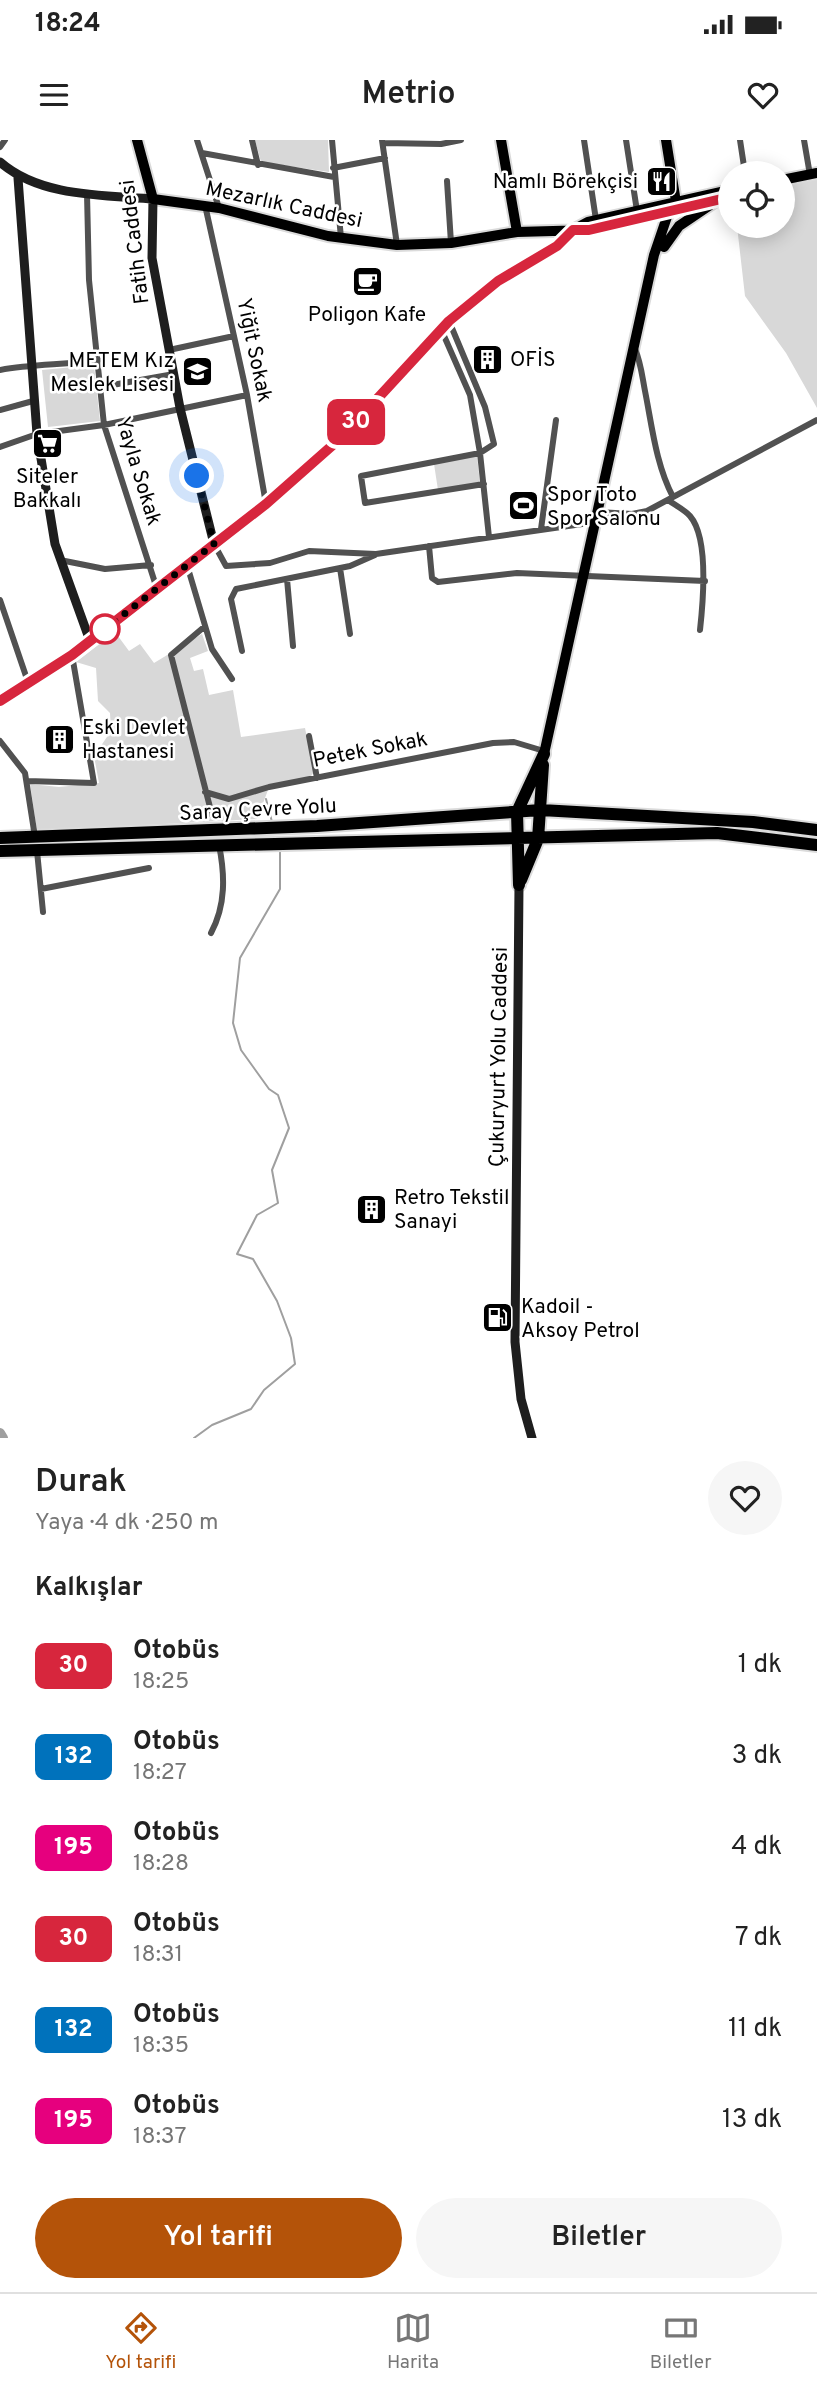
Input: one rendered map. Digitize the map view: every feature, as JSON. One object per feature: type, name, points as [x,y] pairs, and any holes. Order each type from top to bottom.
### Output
[{"type":"highway","points":[[519,885],[538,839],[544,752]]},
{"type":"highway","points":[[519,885],[517,812],[544,752]]},
{"type":"highway","points":[[541,810],[753,822],[817,830]]},
{"type":"highway","name":"Saray Çevre Yolu","points":[[0,851],[36,845],[541,810]]},
{"type":"highway","points":[[538,839],[717,833],[817,845]]},
{"type":"highway","name":"Saray Çevre Yolu","points":[[0,838],[36,845],[219,845],[538,839]]},
{"type":"main road","name":"Fatih Caddesi","points":[[137,140],[153,199]]},
{"type":"main road","points":[[501,140],[517,232]]},
{"type":"main road","points":[[648,288],[664,247],[675,204],[666,140]]},
{"type":"main road","points":[[795,178],[814,174]]},
{"type":"main road","points":[[0,701],[29,685],[72,655],[266,504],[343,436],[445,326],[498,281],[557,246],[573,230],[589,230],[718,193]]},
{"type":"main road","name":"Mezarlık Caddesi","points":[[153,199],[205,205],[341,238],[397,245],[452,243],[517,232],[573,230],[596,220],[640,214]]},
{"type":"main road","points":[[675,204],[718,199]]},
{"type":"main road","points":[[664,247],[679,226],[718,202]]},
{"type":"main road","points":[[654,255],[675,204]]},
{"type":"main road","points":[[544,752],[654,255],[655,228],[640,214]]},
{"type":"street","points":[[0,147],[5,140]]},
{"type":"street","points":[[197,140],[219,208]]},
{"type":"street","points":[[252,140],[258,165]]},
{"type":"street","points":[[332,140],[341,238]]},
{"type":"street","points":[[397,245],[383,141],[461,140]]},
{"type":"street","points":[[584,140],[596,220]]},
{"type":"street","points":[[626,140],[640,214]]},
{"type":"street","points":[[740,140],[743,161]]},
{"type":"street","points":[[804,140],[814,174]]},
{"type":"street","points":[[202,153],[334,177]]},
{"type":"street","points":[[333,168],[385,158]]},
{"type":"street","name":"Mezarlık Caddesi","points":[[0,162],[18,178],[87,194],[153,199]]},
{"type":"street","points":[[18,178],[34,364],[33,401],[37,434],[55,544],[90,641]]},
{"type":"street","points":[[447,181],[452,243]]},
{"type":"street","name":"Yayla Sokak","points":[[87,194],[89,280],[104,425],[157,589]]},
{"type":"street","name":"Fatih Caddesi","points":[[153,199],[152,258],[180,408],[214,544]]},
{"type":"street","name":"Yiğit Sokak","points":[[205,205],[247,394],[266,504]]},
{"type":"street","points":[[445,326],[486,412],[494,444],[480,453],[361,476],[365,503],[484,484]]},
{"type":"street","points":[[445,326],[470,395],[480,453],[489,537]]},
{"type":"street","points":[[169,350],[234,336]]},
{"type":"street","points":[[635,349],[641,363],[652,431],[671,499],[691,517],[699,542],[705,581],[701,630]]},
{"type":"street","points":[[0,370],[34,364],[46,367],[99,360]]},
{"type":"street","points":[[101,387],[174,374]]},
{"type":"street","points":[[0,447],[37,434],[104,425],[247,394]]},
{"type":"street","points":[[0,410],[33,401]]},
{"type":"street","points":[[474,415],[486,412]]},
{"type":"street","points":[[541,530],[556,420]]},
{"type":"street","points":[[214,544],[226,566],[270,563],[309,551],[376,554],[541,530],[597,517],[647,511],[817,420]]},
{"type":"street","points":[[429,546],[432,578],[438,582],[517,573],[705,581]]},
{"type":"street","points":[[242,651],[231,599],[236,589],[340,568],[376,554]]},
{"type":"street","points":[[60,560],[105,569],[151,565]]},
{"type":"street","points":[[187,565],[212,649],[232,679]]},
{"type":"street","points":[[340,568],[350,634]]},
{"type":"street","points":[[287,579],[293,646]]},
{"type":"street","points":[[0,600],[29,685]]},
{"type":"street","points":[[204,627],[171,655],[212,815]]},
{"type":"street","points":[[27,781],[94,783],[72,655]]},
{"type":"street","points":[[309,736],[317,778]]},
{"type":"street","points":[[0,741],[22,768],[27,781],[43,912]]},
{"type":"street","name":"Petek Sokak","points":[[205,792],[229,799],[317,778],[493,743],[514,742],[544,752]]},
{"type":"street","points":[[211,933],[220,916],[223,901],[223,867],[219,845]]},
{"type":"street","points":[[41,889],[149,868]]},
{"type":"street","name":"Çukuryurt Yolu Caddesi","points":[[519,885],[515,1342],[521,1399],[532,1438]]},
{"type":"shaded area","points":[[255,140],[328,140],[329,172],[261,162]]},
{"type":"shaded area","points":[[817,179],[817,408],[786,353],[745,296],[738,238],[795,238],[795,184]]},
{"type":"shaded area","points":[[94,365],[100,421],[48,427],[42,370]]},
{"type":"shaded area","points":[[477,456],[480,483],[438,490],[434,464]]},
{"type":"shaded area","points":[[115,632],[129,651],[140,644],[154,663],[202,634],[208,651],[190,658],[194,671],[203,669],[209,695],[233,690],[241,737],[305,728],[314,772],[311,776],[268,790],[257,819],[37,831],[30,784],[59,787],[99,783],[94,756],[111,731],[110,713],[98,701],[96,668],[76,662]]},
{"type":"waterway","points":[[266,799],[272,822]]},
{"type":"waterway","points":[[194,1438],[212,1425],[251,1409],[264,1390],[295,1364],[291,1338],[277,1301],[253,1259],[237,1254],[257,1215],[278,1203],[272,1170],[289,1128],[278,1095],[269,1089],[241,1050],[233,1023],[240,958],[280,889],[280,850]]},
{"type":"waterway","points":[[0,1433],[3,1438]]},
{"type":"bus line","name":"30","points":[[0,701],[29,685],[72,655],[266,504],[343,436],[449,321],[498,281],[563,242],[573,230],[589,230],[718,200]]},
{"type":"place","name":"Namlı Börekçisi","points":[[661,181]]},
{"type":"place","name":"Poligon Kafe","points":[[367,282]]},
{"type":"place","name":"OFİS","points":[[487,359]]},
{"type":"place","name":"METEM Kız Meslek Lisesi","points":[[197,372]]},
{"type":"place","name":"Siteler Bakkalı","points":[[47,444]]},
{"type":"place","name":"Spor Toto Spor Salonu","points":[[524,506]]},
{"type":"place","name":"Eski Devlet Hastanesi","points":[[59,739]]},
{"type":"place","name":"Retro Tekstil Sanayi","points":[[371,1209]]},
{"type":"place","name":"Kadoil - Aksoy Petrol","points":[[498,1318]]},
{"type":"route","points":[[105,629],[214,544],[197,476]]}]
